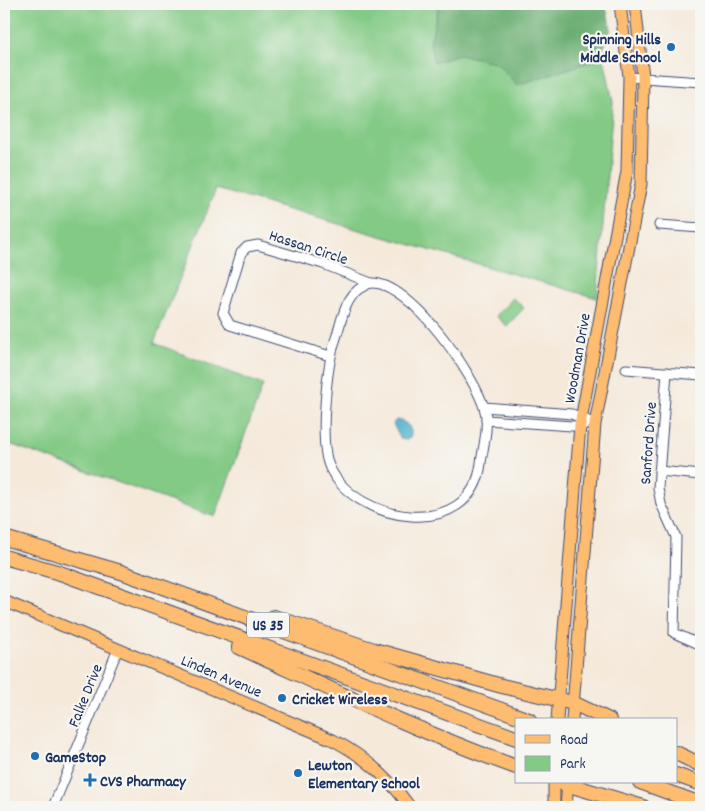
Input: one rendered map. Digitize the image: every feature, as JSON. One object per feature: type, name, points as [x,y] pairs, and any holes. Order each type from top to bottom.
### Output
[{"type":"highway","name":"US 35","points":[[4,538],[121,572],[523,718]]},
{"type":"highway","name":"US 35","points":[[4,557],[60,573],[515,738]]},
{"type":"highway","points":[[121,572],[240,606],[374,650],[502,686],[573,702],[605,718]]},
{"type":"highway","points":[[175,616],[394,720],[515,767]]},
{"type":"highway","points":[[678,754],[701,765]]},
{"type":"highway","points":[[678,776],[701,784]]},
{"type":"highway","points":[[565,784],[643,807]]},
{"type":"highway","points":[[646,784],[701,804]]},
{"type":"main road","name":"Woodman Drive","points":[[557,718],[564,660],[581,422],[588,374],[624,193],[629,151],[629,77],[620,4]]},
{"type":"main road","name":"Woodman Drive","points":[[572,718],[595,424],[641,184],[643,77],[635,4]]},
{"type":"main road","name":"Linden Avenue","points":[[4,601],[339,744],[376,770],[410,807]]},
{"type":"main road","points":[[554,807],[562,784]]},
{"type":"main road","points":[[562,784],[566,807]]},
{"type":"street","points":[[629,77],[701,82]]},
{"type":"street","points":[[659,225],[701,228]]},
{"type":"street","name":"Hassan Circle","points":[[330,356],[230,325],[223,314],[241,253],[247,247],[258,245],[323,264],[371,283],[391,287],[431,323],[459,362],[484,408],[486,420],[477,481],[466,498],[457,506],[441,514],[423,518],[411,517],[375,506],[346,489],[334,475],[326,459],[324,441],[330,356],[350,297],[359,288],[371,283]]},
{"type":"street","points":[[626,369],[701,375]]},
{"type":"street","name":"Sanford Drive","points":[[667,372],[659,471],[659,496],[673,528],[677,547],[673,616],[674,633],[701,645]]},
{"type":"street","points":[[484,408],[572,414],[581,422]]},
{"type":"street","points":[[486,420],[595,424]]},
{"type":"street","points":[[659,471],[701,475]]},
{"type":"street","name":"Falke Drive","points":[[53,807],[118,649]]},
{"type":"green space","points":[[4,4],[593,4],[613,102],[597,298],[216,189],[154,343],[263,385],[215,517],[4,442]]},
{"type":"green space","points":[[439,4],[605,4],[611,29],[599,59],[517,85],[497,63],[459,54],[434,63],[430,43]]},
{"type":"green space","points":[[513,298],[524,308],[507,326],[496,316]]},
{"type":"water","points":[[396,420],[403,422],[410,428],[410,438],[406,440],[400,438],[393,424]]},
{"type":"place","name":"Spinning Hills Middle School","points":[[671,47]]},
{"type":"place","name":"Cricket Wireless","points":[[282,698]]},
{"type":"place","name":"GameStop","points":[[35,756]]},
{"type":"place","name":"Lewton Elementary School","points":[[298,773]]},
{"type":"place","name":"CVS Pharmacy","points":[[90,780]]}]
